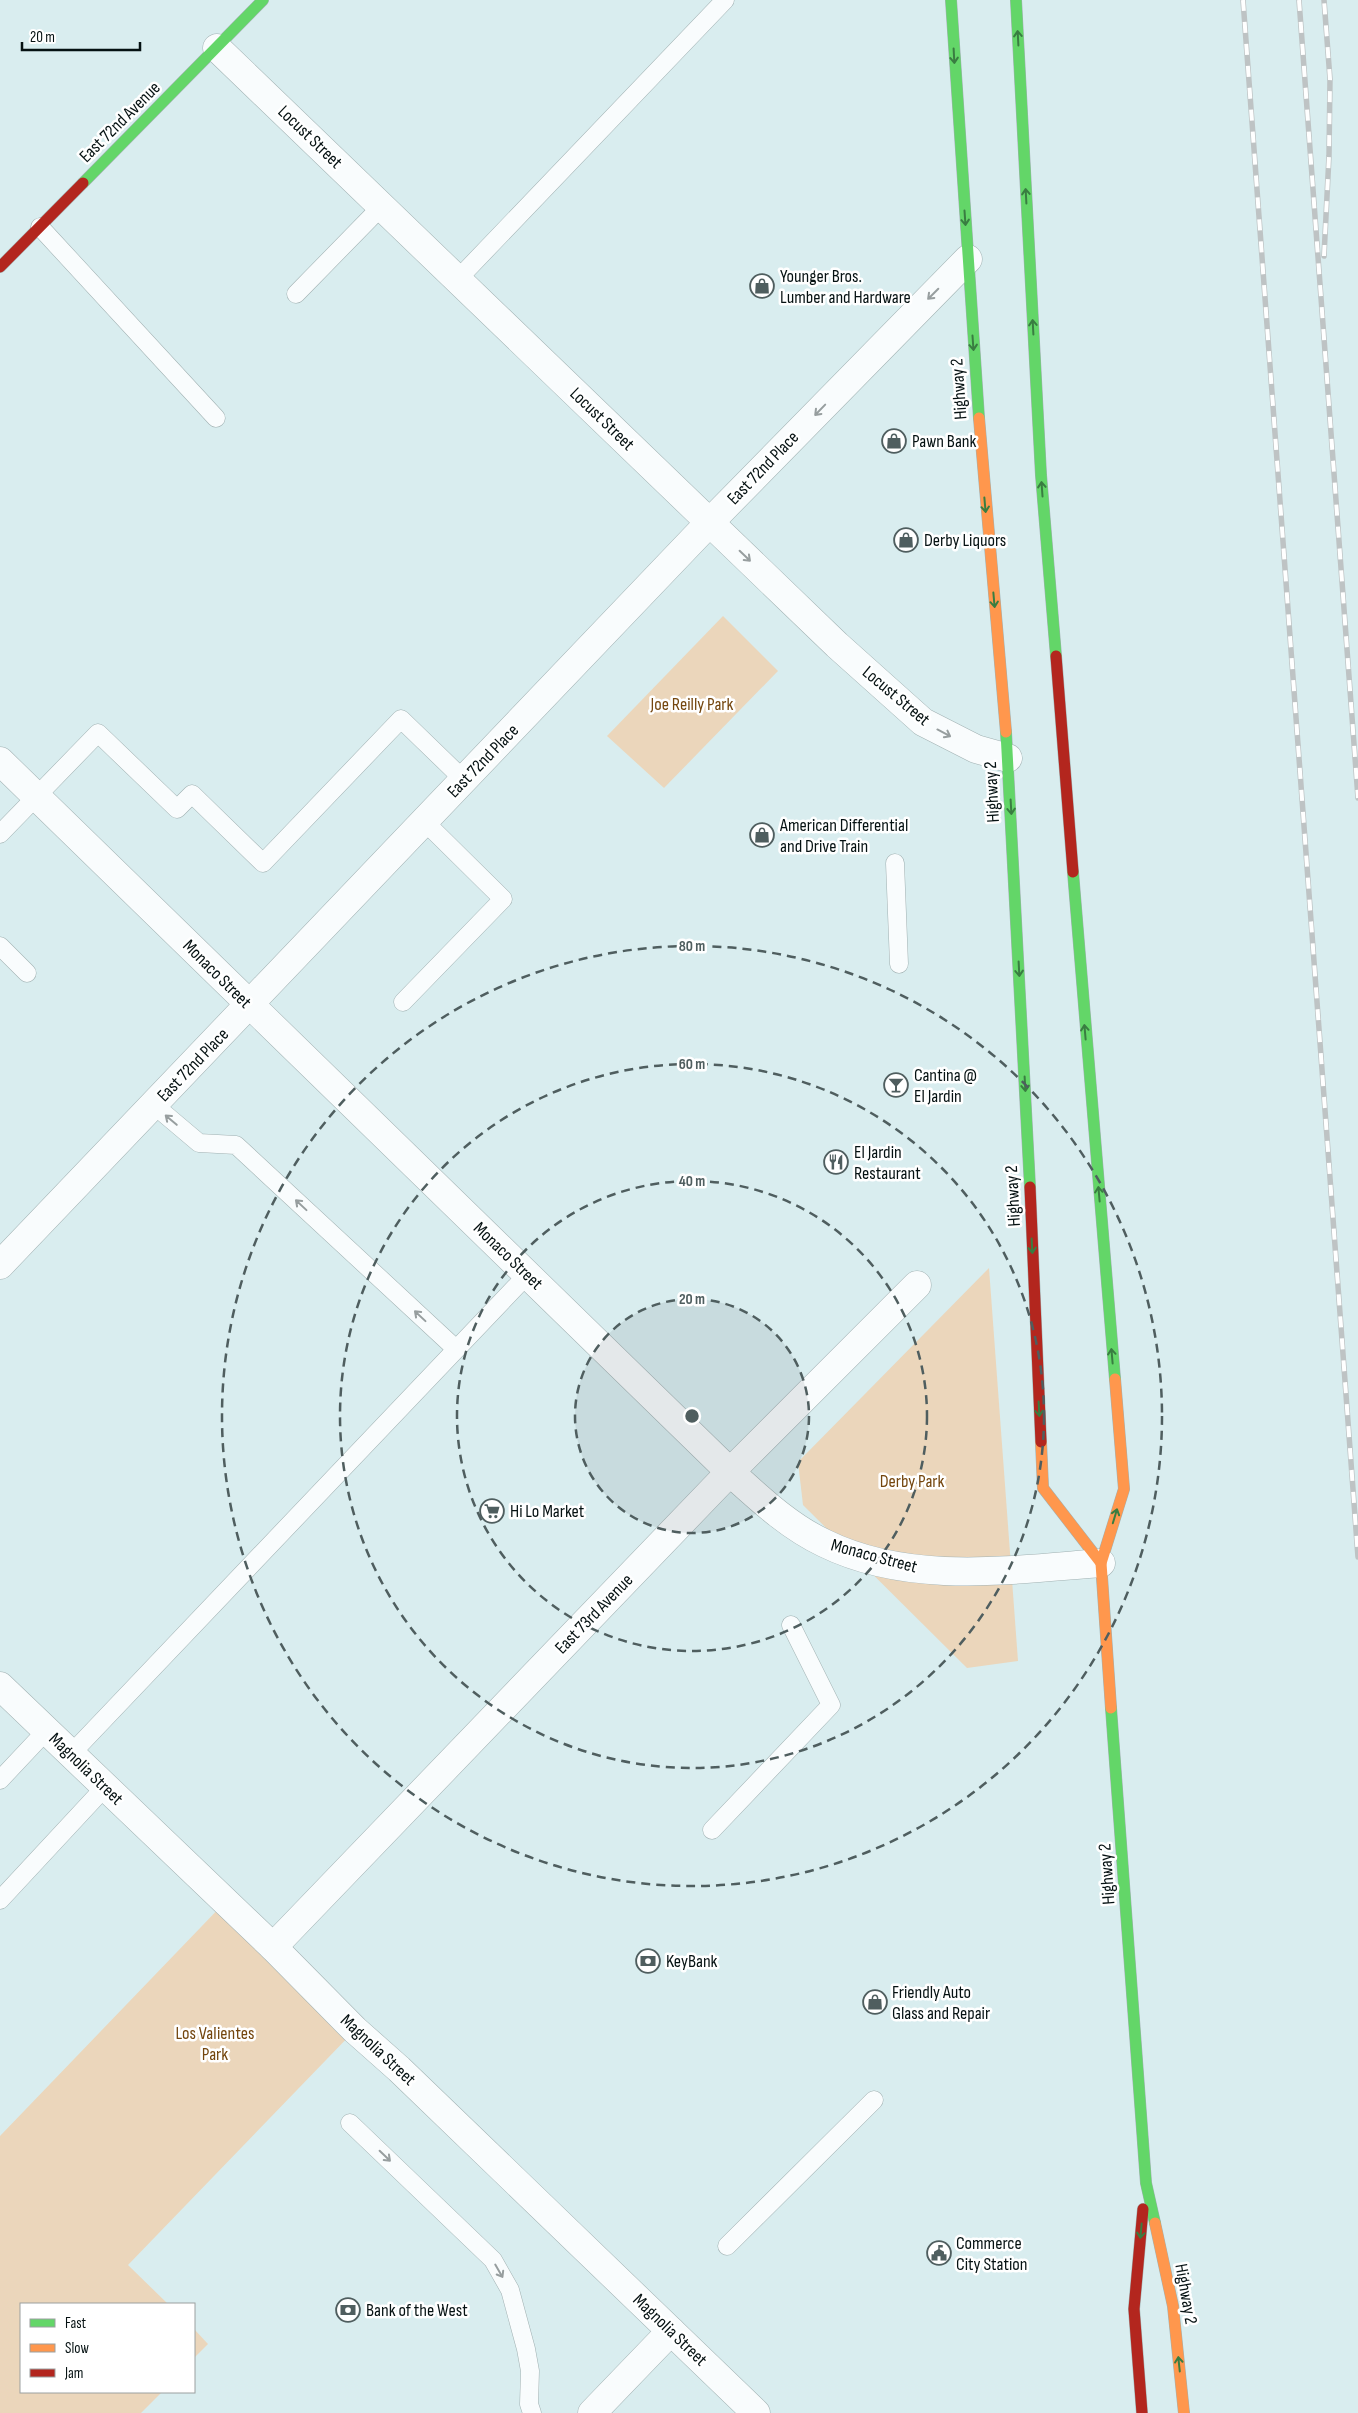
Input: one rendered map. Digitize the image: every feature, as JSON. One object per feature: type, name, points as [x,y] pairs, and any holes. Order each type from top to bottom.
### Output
[{"type":"main road","name":"East 72nd Avenue","points":[[0,267],[263,0]]},
{"type":"main road","name":"Highway 2","points":[[951,0],[983,482],[1008,758],[1023,1035],[1043,1488],[1101,1563]]},
{"type":"main road","name":"Highway 2","points":[[1016,0],[1042,484],[1124,1490],[1101,1563],[1146,2182],[1173,2306],[1184,2413]]},
{"type":"main road","name":"Highway 2","points":[[1142,2413],[1134,2309],[1146,2182]]},
{"type":"street","name":"Locust Street","points":[[217,48],[837,645],[923,722],[976,749],[1008,758]]},
{"type":"street","name":"East 72nd Place","points":[[0,1265],[250,1006],[709,523],[968,259]]},
{"type":"street","name":"Monaco Street","points":[[2,766],[36,796],[730,1472],[774,1510],[802,1531],[824,1544],[859,1556],[899,1567],[934,1571],[998,1571],[1101,1563]]},
{"type":"street","name":"East 73rd Avenue","points":[[274,1947],[730,1472],[917,1284]]},
{"type":"street","name":"Magnolia Street","points":[[0,1686],[70,1755],[274,1947],[355,2030],[399,2069],[756,2413]]},
{"type":"street","points":[[592,2413],[671,2332]]},
{"type":"lane","points":[[457,280],[725,0]]},
{"type":"lane","points":[[296,294],[382,206]]},
{"type":"lane","points":[[40,227],[216,418]]},
{"type":"lane","points":[[0,834],[98,733],[177,809],[192,794],[263,863],[402,720],[464,780]]},
{"type":"lane","points":[[403,1002],[503,899],[425,822]]},
{"type":"lane","points":[[895,863],[899,964]]},
{"type":"lane","points":[[0,946],[28,972]]},
{"type":"lane","points":[[154,1105],[199,1143],[236,1145],[456,1349]]},
{"type":"lane","points":[[70,1755],[527,1275]]},
{"type":"lane","points":[[712,1830],[831,1705],[791,1625]]},
{"type":"lane","points":[[0,1780],[46,1730]]},
{"type":"lane","points":[[0,1900],[105,1787]]},
{"type":"lane","points":[[727,2246],[874,2100]]},
{"type":"lane","points":[[350,2123],[493,2260],[510,2290],[526,2349],[530,2371],[527,2410]]},
{"type":"green space","name":"Joe Reilly Park","points":[[723,616],[778,671],[664,788],[607,736]]},
{"type":"green space","name":"Derby Park","points":[[989,1268],[1018,1661],[967,1668],[803,1505],[798,1462]]},
{"type":"green space","name":"Los Valientes Park","points":[[226,1901],[355,2030],[128,2265],[167,2303],[20,2303],[20,2393],[161,2393],[141,2413],[0,2413],[0,2136]]},
{"type":"green space","points":[[195,2330],[208,2344],[195,2357]]},
{"type":"railway","points":[[1243,0],[1358,1557]]},
{"type":"railway","points":[[1299,0],[1358,798]]},
{"type":"railway","points":[[1324,0],[1330,79],[1329,156],[1324,256]]},
{"type":"traffic: fast","points":[[83,183],[263,0]]},
{"type":"traffic: fast","points":[[951,0],[979,418]]},
{"type":"traffic: fast","points":[[1016,0],[1041,475],[1056,656]]},
{"type":"traffic: fast","points":[[1006,732],[1030,1187]]},
{"type":"traffic: fast","points":[[1073,872],[1115,1379]]},
{"type":"traffic: fast","points":[[1111,1708],[1146,2183],[1155,2223]]},
{"type":"traffic: slow","points":[[979,418],[1006,732]]},
{"type":"traffic: slow","points":[[1111,1708],[1101,1563],[1124,1489],[1115,1379]]},
{"type":"traffic: slow","points":[[1041,1442],[1043,1488],[1101,1563]]},
{"type":"traffic: slow","points":[[1155,2223],[1173,2306],[1184,2413]]},
{"type":"traffic: jam","points":[[0,267],[83,183]]},
{"type":"traffic: jam","points":[[1056,656],[1073,872]]},
{"type":"traffic: jam","points":[[1030,1187],[1041,1442]]},
{"type":"traffic: jam","points":[[1142,2413],[1134,2309],[1143,2209]]},
{"type":"place","name":"Younger Bros. Lumber and Hardware","points":[[762,286]]},
{"type":"place","name":"Pawn Bank","points":[[894,441]]},
{"type":"place","name":"Derby Liquors","points":[[906,540]]},
{"type":"place","name":"American Differential and Drive Train","points":[[762,835]]},
{"type":"place","name":"Cantina @ El Jardin","points":[[896,1085]]},
{"type":"place","name":"El Jardin Restaurant","points":[[836,1162]]},
{"type":"place","name":"Hi Lo Market","points":[[492,1511]]},
{"type":"place","name":"KeyBank","points":[[648,1961]]},
{"type":"place","name":"Friendly Auto Glass and Repair","points":[[875,2002]]},
{"type":"place","name":"Commerce City Station","points":[[939,2253]]},
{"type":"place","name":"Bank of the West","points":[[348,2310]]}]
